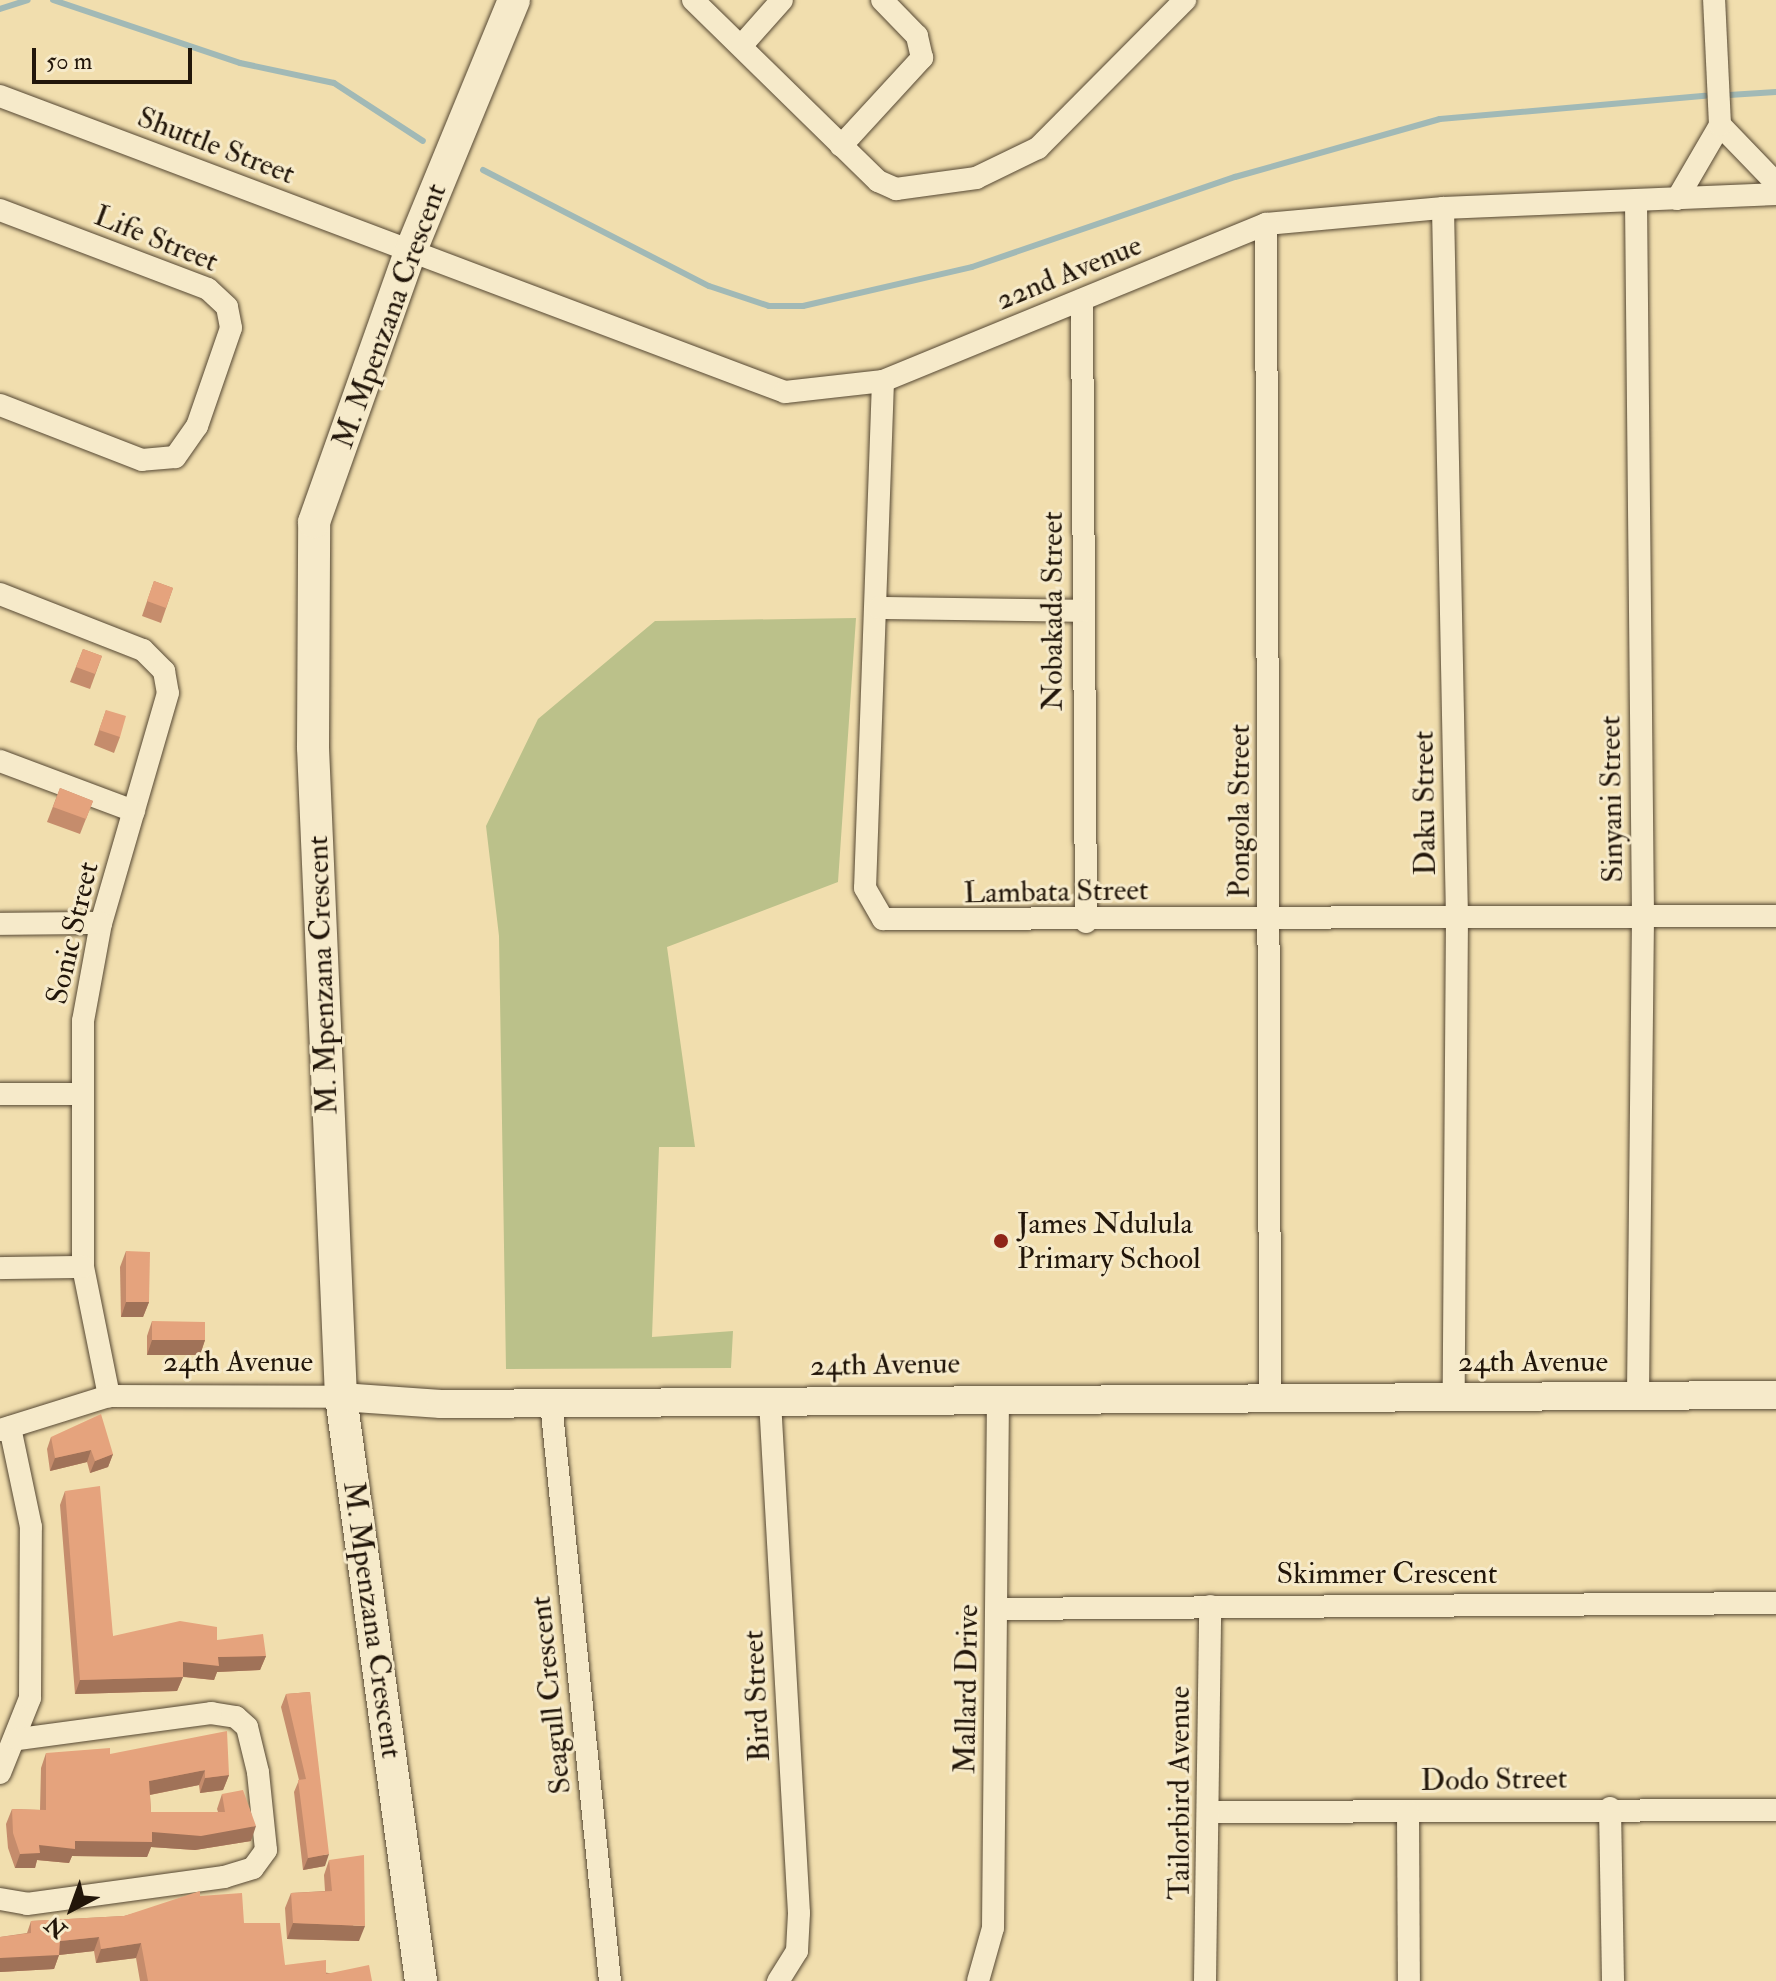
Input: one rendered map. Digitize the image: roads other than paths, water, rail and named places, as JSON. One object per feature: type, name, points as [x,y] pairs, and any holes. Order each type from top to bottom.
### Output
[{"type":"main road","name":"M. Mpenzana Crescent","points":[[421,1981],[341,1397],[313,747],[314,522],[411,250],[514,0]]},
{"type":"street","points":[[693,0],[841,146],[896,189],[996,171],[1038,148],[1185,0]]},
{"type":"street","points":[[742,45],[782,0]]},
{"type":"street","points":[[841,146],[922,58],[917,36],[882,0]]},
{"type":"street","points":[[1677,199],[1720,125],[1714,0]]},
{"type":"street","name":"Shuttle Street","points":[[0,96],[411,250]]},
{"type":"street","points":[[1720,125],[1776,183]]},
{"type":"street","name":"22nd Avenue","points":[[411,250],[747,382],[785,392],[883,381],[1266,224],[1443,208],[1776,194]]},
{"type":"street","name":"Sinyani Street","points":[[1636,201],[1643,917],[1638,1396]]},
{"type":"street","name":"Daku Street","points":[[1443,208],[1457,915],[1454,1397]]},
{"type":"street","name":"Life Street","points":[[0,210],[208,289],[227,307],[231,328],[197,426],[175,457],[142,460],[0,405]]},
{"type":"street","name":"Pongola Street","points":[[1266,224],[1271,916],[1270,1398]]},
{"type":"street","name":"Nobakada Street","points":[[1082,300],[1086,922]]},
{"type":"street","name":"Lambata Street","points":[[883,381],[879,608],[865,888],[871,907],[898,924],[1271,916],[1776,916]]},
{"type":"street","name":"Sonic Street","points":[[0,594],[134,645],[164,671],[167,707],[101,923],[83,1021],[83,1267],[109,1396]]},
{"type":"street","points":[[879,608],[1083,611]]},
{"type":"street","points":[[0,761],[134,811]]},
{"type":"street","points":[[0,924],[101,923]]},
{"type":"street","points":[[0,1094],[82,1094]]},
{"type":"street","points":[[0,1268],[83,1267]]},
{"type":"street","name":"24th Avenue","points":[[5,1429],[109,1396],[341,1397],[551,1403],[998,1397],[1776,1395]]},
{"type":"street","name":"Mallard Drive","points":[[978,1981],[993,1928],[999,1609],[998,1397]]},
{"type":"street","name":"Bird Street","points":[[770,1401],[799,1913],[797,1951],[778,1981]]},
{"type":"street","name":"Seagull Crescent","points":[[551,1403],[610,1981]]},
{"type":"street","points":[[0,1773],[18,1739],[30,1698],[31,1527],[5,1429]]},
{"type":"street","name":"Skimmer Crescent","points":[[999,1609],[1776,1603]]},
{"type":"street","name":"Tailorbird Avenue","points":[[1205,1981],[1212,1812],[1210,1606]]},
{"type":"street","points":[[0,1899],[27,1904],[224,1877],[253,1868],[266,1850],[258,1772],[247,1727],[236,1717],[211,1713],[18,1739]]},
{"type":"street","points":[[1610,1808],[1613,1981]]},
{"type":"street","name":"Dodo Street","points":[[1212,1812],[1610,1808],[1776,1810]]},
{"type":"street","points":[[1408,1812],[1409,1981]]},
{"type":"waterway","points":[[0,9],[28,0]]},
{"type":"waterway","points":[[53,0],[240,63],[334,83],[423,141]]},
{"type":"waterway","points":[[1729,95],[1776,92]]},
{"type":"waterway","points":[[483,170],[709,286],[769,306],[803,306],[972,267],[1235,177],[1440,119],[1705,96]]},
{"type":"place","name":"James Ndulula Primary School","points":[[1001,1241]]}]
